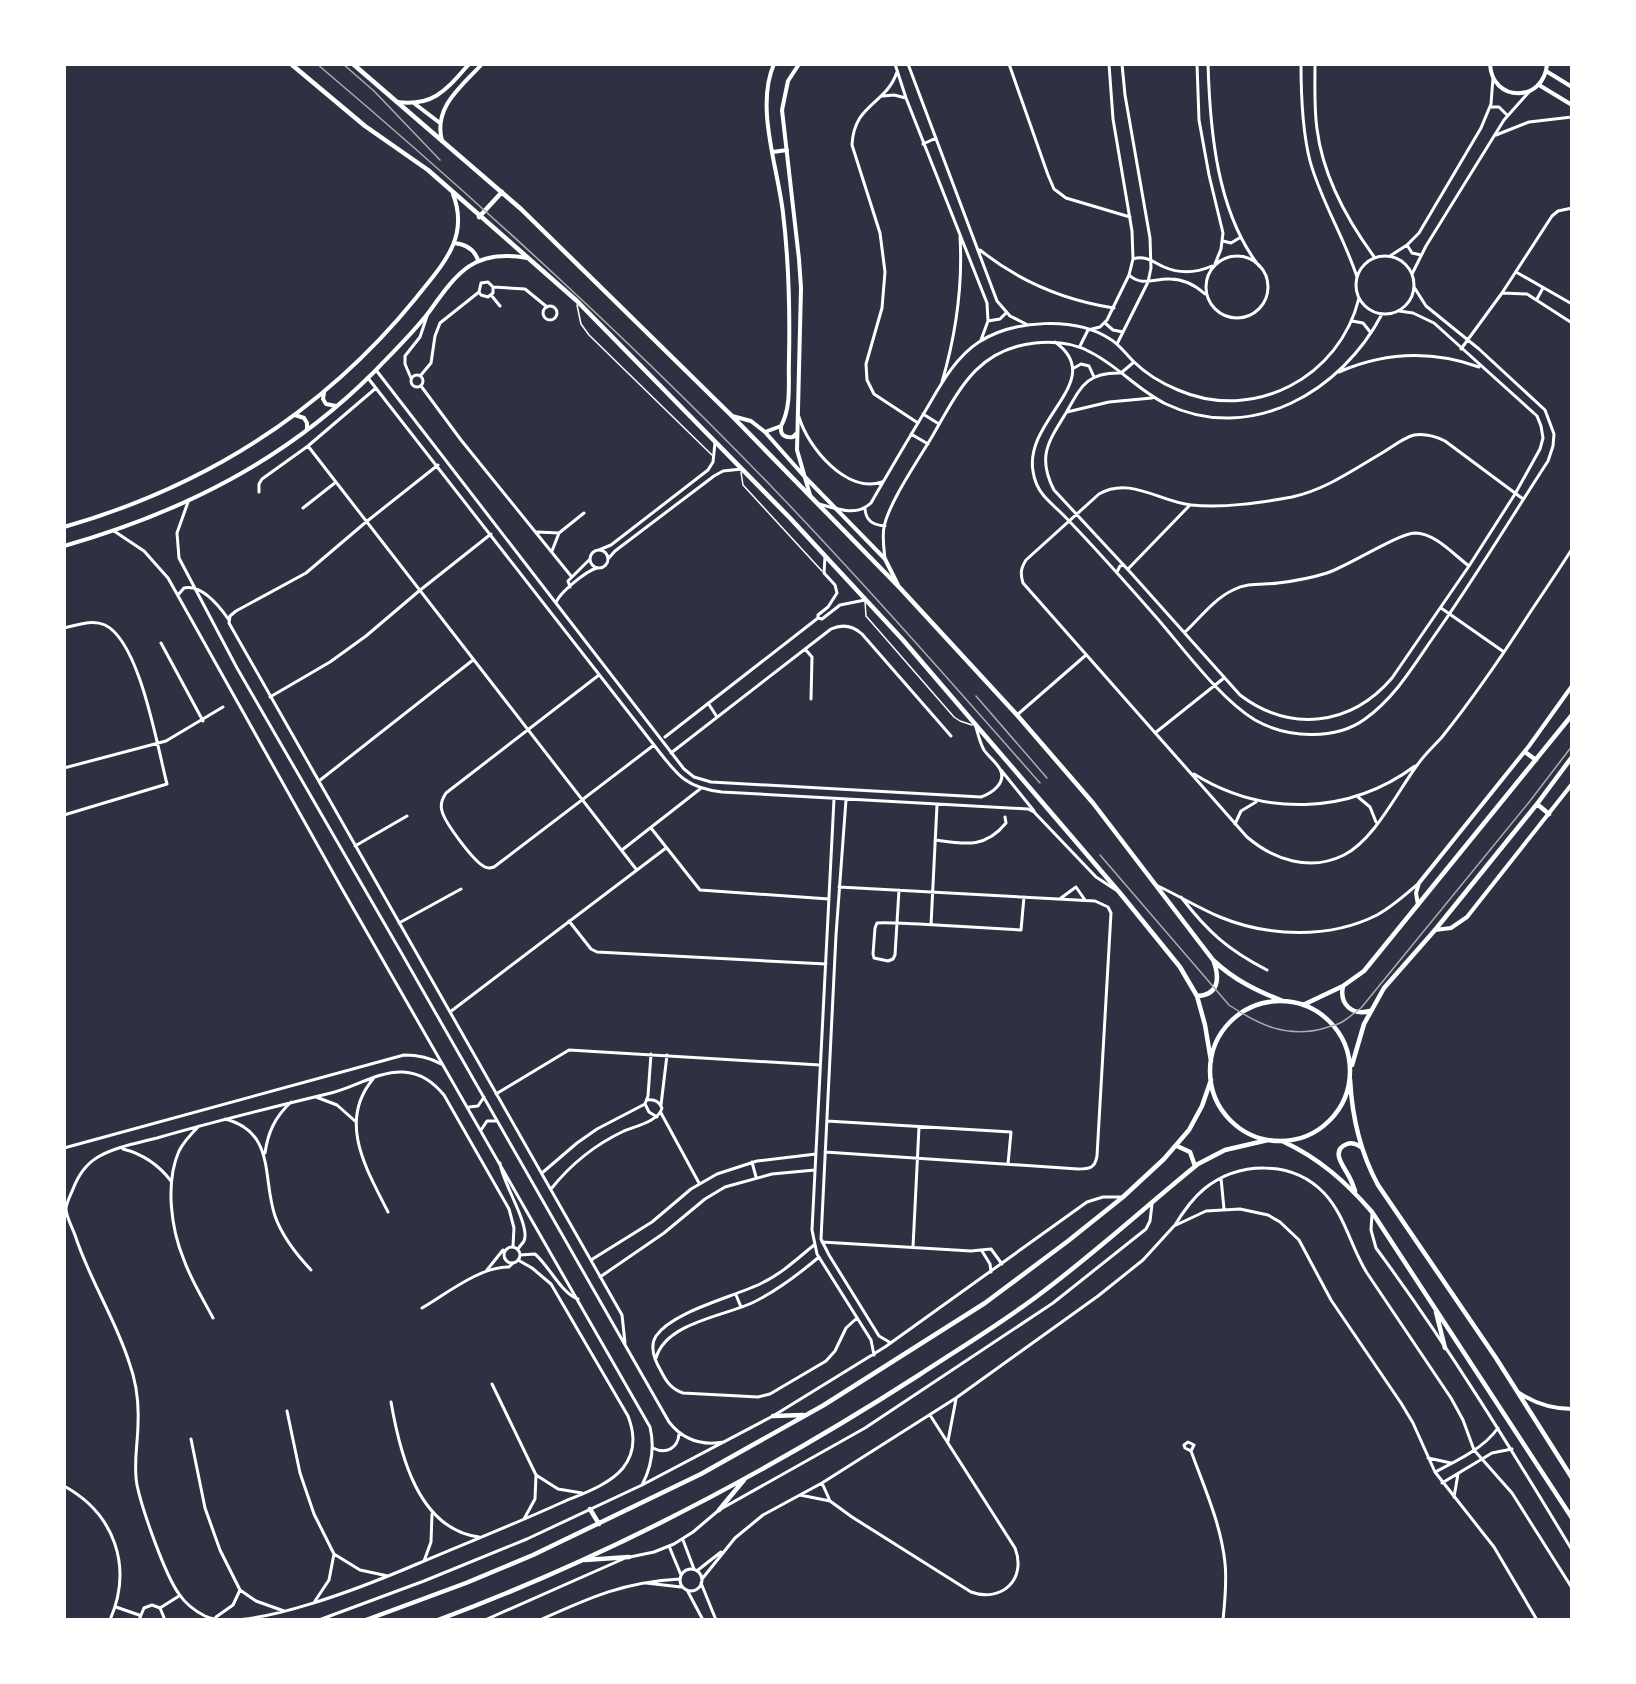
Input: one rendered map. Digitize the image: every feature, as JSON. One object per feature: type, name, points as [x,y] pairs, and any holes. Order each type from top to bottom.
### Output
[{"type":"main road","points":[[291,64],[365,126],[423,166],[577,301],[715,441],[866,600],[1120,893],[1180,967],[1197,996],[1206,1031],[1214,1094],[1228,1118],[1240,1128],[1255,1136],[1282,1141],[1311,1134],[1331,1119],[1343,1102],[1351,1068],[1370,1011],[1384,988],[1435,930],[1572,757]]},
{"type":"main road","points":[[353,64],[502,192],[732,416],[900,588],[1017,715],[1093,803],[1213,960],[1250,987],[1283,1001],[1303,1005],[1319,1013],[1333,1024],[1345,1045],[1351,1068]]},
{"type":"main road","points":[[479,216],[502,192]]},
{"type":"main road","points":[[1303,1005],[1343,986],[1364,971],[1572,715]]},
{"type":"main road","points":[[1525,752],[1536,760]]},
{"type":"main road","points":[[1537,804],[1549,814]]},
{"type":"main road","points":[[1197,996],[1209,994],[1216,987],[1218,975],[1213,960]]},
{"type":"main road","points":[[1343,986],[1342,998],[1348,1008],[1358,1013],[1370,1011]]},
{"type":"main road","points":[[1211,1061],[1222,1032],[1236,1016],[1258,1005],[1283,1001]]},
{"type":"main road","points":[[1350,1079],[1355,1122],[1362,1150],[1378,1185],[1519,1393],[1572,1478]]},
{"type":"main road","points":[[366,1620],[534,1555],[701,1474],[806,1415],[985,1303],[1123,1197],[1177,1146],[1196,1118],[1211,1080]]},
{"type":"main road","points":[[438,1620],[582,1560],[746,1477],[858,1414],[1041,1294],[1195,1166],[1225,1150],[1268,1140]]},
{"type":"main road","points":[[1282,1141],[1318,1160],[1356,1193],[1372,1212],[1572,1518]]},
{"type":"main road","points":[[1356,1193],[1339,1160],[1339,1154],[1341,1148],[1349,1144],[1355,1144],[1362,1150]]},
{"type":"main road","points":[[1177,1146],[1190,1152],[1195,1166]]},
{"type":"main road","points":[[1434,1306],[1445,1348]]},
{"type":"main road","points":[[774,1416],[806,1415]]},
{"type":"main road","points":[[719,1510],[746,1477]]},
{"type":"main road","points":[[590,1509],[598,1524]]},
{"type":"main road","points":[[582,1560],[629,1557]]},
{"type":"street","points":[[397,102],[414,103],[432,98],[443,92],[469,64]]},
{"type":"street","points":[[442,142],[440,123],[449,99],[482,64]]},
{"type":"street","points":[[774,64],[768,85],[766,105],[783,210],[789,281],[788,406],[780,430],[785,436],[793,437],[798,432]]},
{"type":"street","points":[[799,64],[788,81],[782,104],[800,259],[797,450],[814,501],[853,512],[865,509],[871,503],[941,384],[963,355],[981,340],[1028,324]]},
{"type":"street","points":[[895,64],[923,144],[987,303],[988,321],[981,340]]},
{"type":"street","points":[[908,64],[998,301],[1006,313],[1018,321],[1028,324],[1063,324],[1088,330],[1107,337],[1149,375],[1177,390],[1220,401],[1247,400],[1281,391],[1312,372],[1346,336],[1359,298]]},
{"type":"street","points":[[1009,64],[1054,189],[1066,198],[1130,216]]},
{"type":"street","points":[[1088,330],[1097,329],[1105,323],[1130,275],[1133,259],[1130,216],[1113,118],[1109,64]]},
{"type":"street","points":[[1117,344],[1148,282],[1151,259],[1150,238],[1125,95],[1122,64]]},
{"type":"street","points":[[1197,64],[1199,120],[1209,175],[1222,223],[1222,241],[1214,265],[1206,279],[1206,294]]},
{"type":"street","points":[[1130,275],[1138,281],[1176,279],[1192,284],[1206,294],[1214,309],[1220,314],[1236,319],[1253,314],[1264,302],[1267,294],[1267,279],[1241,237],[1217,164],[1211,120],[1208,64]]},
{"type":"street","points":[[1301,64],[1302,107],[1310,160],[1357,277]]},
{"type":"street","points":[[1315,64],[1317,129],[1321,152],[1345,213],[1355,232],[1375,258]]},
{"type":"street","points":[[1412,274],[1421,255],[1507,115],[1539,85],[1547,64]]},
{"type":"street","points":[[1489,65],[1493,78],[1500,87],[1510,92],[1521,93],[1532,90]]},
{"type":"street","points":[[1546,71],[1572,87]]},
{"type":"street","points":[[897,72],[891,86],[860,117],[853,135],[854,155],[880,236],[885,272],[882,308],[866,372],[874,394],[918,423]]},
{"type":"street","points":[[1134,362],[1121,373],[1102,374],[1082,386],[1050,438],[1046,451],[1045,465],[1054,490],[1185,632],[1224,678],[1247,700],[1279,715],[1297,719],[1315,719],[1342,714],[1367,702],[1385,687],[1469,566],[1515,494],[1540,449],[1543,438],[1537,416],[1424,317],[1399,311],[1382,314],[1368,309],[1359,298],[1356,284],[1360,269],[1375,258],[1390,256],[1407,245],[1419,233],[1481,128],[1490,107],[1493,78]]},
{"type":"street","points":[[1539,85],[1572,105]]},
{"type":"street","points":[[881,96],[894,95],[906,99]]},
{"type":"street","points":[[414,103],[440,123]]},
{"type":"street","points":[[1490,107],[1502,108],[1507,115]]},
{"type":"street","points":[[1495,136],[1529,122],[1572,117]]},
{"type":"street","points":[[923,144],[936,138]]},
{"type":"street","points":[[773,152],[787,150]]},
{"type":"street","points":[[64,527],[132,506],[182,484],[240,453],[324,393],[400,317],[445,260],[454,243],[459,221],[453,194]]},
{"type":"street","points":[[1461,349],[1502,293],[1551,216],[1572,207]]},
{"type":"street","points":[[941,384],[957,316],[961,276],[959,232]]},
{"type":"street","points":[[1222,241],[1231,243],[1241,237]]},
{"type":"street","points":[[454,243],[471,249],[478,260]]},
{"type":"street","points":[[1407,245],[1412,253],[1421,255]]},
{"type":"street","points":[[978,249],[1008,271],[1042,289],[1077,301],[1114,308]]},
{"type":"street","points":[[64,546],[114,531],[188,502],[248,470],[305,432],[368,378],[428,312],[461,270],[478,260],[506,255],[530,259]]},
{"type":"street","points":[[1133,259],[1140,257],[1151,259],[1165,267],[1184,272],[1204,270],[1230,257],[1238,256],[1246,257],[1259,266]]},
{"type":"street","points":[[1055,342],[1071,357],[1074,368],[1069,386],[1038,435],[1032,459],[1036,483],[1042,494],[1117,572],[1215,685],[1237,706],[1256,720],[1285,731],[1312,734],[1351,727],[1365,719],[1393,694],[1450,614],[1552,453],[1554,434],[1545,410],[1536,400],[1468,339],[1426,306],[1414,287],[1412,274],[1403,262],[1390,256]]},
{"type":"street","points":[[1515,272],[1572,304]]},
{"type":"street","points":[[411,378],[417,374],[421,375],[431,363],[435,336],[441,323],[479,292],[483,282],[494,286],[525,289],[547,307],[556,310],[556,316],[553,319],[548,320],[544,317],[544,310],[547,307]]},
{"type":"street","points":[[491,295],[494,286]]},
{"type":"street","points":[[1399,311],[1410,301],[1414,287]]},
{"type":"street","points":[[1537,299],[1543,288]]},
{"type":"street","points":[[479,292],[484,297],[491,295]]},
{"type":"street","points":[[1502,293],[1520,292],[1537,299],[1572,323]]},
{"type":"street","points":[[491,295],[500,306]]},
{"type":"street","points":[[421,386],[413,386],[405,364],[405,356],[420,337],[428,312]]},
{"type":"street","points":[[988,321],[1000,319],[1006,313]]},
{"type":"street","points":[[885,559],[883,542],[890,510],[970,375],[985,360],[1002,350],[1020,344],[1055,342],[1080,347],[1102,359],[1153,398],[1183,411],[1199,416],[1244,418],[1294,404],[1324,384],[1338,373],[1371,333],[1382,314]]},
{"type":"street","points":[[1352,321],[1363,322],[1371,333]]},
{"type":"street","points":[[1105,323],[1113,330],[1123,332]]},
{"type":"street","points":[[1080,347],[1088,330]]},
{"type":"street","points":[[1338,373],[1373,360],[1409,355],[1446,357],[1482,368]]},
{"type":"street","points":[[1074,368],[1081,364],[1089,366],[1094,377]]},
{"type":"street","points":[[376,370],[684,770],[699,779],[711,782],[970,798],[986,796],[996,788],[1001,780],[999,768]]},
{"type":"street","points":[[421,375],[423,381],[421,386]]},
{"type":"street","points":[[368,378],[682,778],[700,789],[846,800],[1023,808],[1034,812]]},
{"type":"street","points":[[421,386],[461,440],[571,576]]},
{"type":"street","points":[[260,492],[259,484],[262,479],[308,446],[376,387]]},
{"type":"street","points":[[324,393],[323,399],[326,404],[331,407],[337,406]]},
{"type":"street","points":[[389,403],[397,397]]},
{"type":"street","points":[[1066,413],[1109,402],[1153,398]]},
{"type":"street","points":[[923,414],[939,424]]},
{"type":"street","points":[[295,415],[302,416],[306,420],[305,432]]},
{"type":"street","points":[[798,415],[806,435],[819,453],[852,481],[870,484],[884,481]]},
{"type":"street","points":[[732,416],[750,421],[765,432],[804,476],[885,559],[900,588]]},
{"type":"street","points":[[765,432],[781,426]]},
{"type":"street","points":[[911,434],[928,444]]},
{"type":"street","points":[[1523,500],[1445,441],[1424,434],[1410,437],[1331,483],[1301,495],[1240,505],[1190,505],[1126,486],[1119,486],[1099,494],[1026,560],[1020,575],[1023,583],[1235,824],[1261,849],[1277,857],[1295,862],[1314,862],[1329,860],[1350,851],[1367,836],[1419,762],[1442,736],[1504,652],[1571,551]]},
{"type":"street","points":[[570,587],[567,581],[594,551],[611,545],[708,470],[712,465],[715,441]]},
{"type":"street","points":[[308,446],[636,870]]},
{"type":"street","points":[[229,620],[236,611],[306,573],[438,465]]},
{"type":"street","points":[[556,603],[560,595],[590,571],[606,565],[615,551],[714,476],[723,471],[742,469]]},
{"type":"street","points":[[303,508],[336,482]]},
{"type":"street","points":[[188,502],[177,533],[179,558],[237,668],[669,1422],[679,1434],[687,1439],[705,1444],[724,1442]]},
{"type":"street","points":[[1128,569],[1190,505]]},
{"type":"street","points":[[865,509],[866,515],[873,523],[885,526]]},
{"type":"street","points":[[552,552],[559,533],[584,513]]},
{"type":"street","points":[[114,531],[144,551],[168,578],[443,1066],[500,1161],[650,1426],[653,1448],[650,1467],[642,1485]]},
{"type":"street","points":[[535,532],[559,533]]},
{"type":"street","points":[[270,697],[353,646],[491,534]]},
{"type":"street","points":[[1185,632],[1223,596],[1234,589],[1246,585],[1293,581],[1326,573],[1345,566],[1405,535],[1424,534],[1433,538],[1469,566]]},
{"type":"street","points":[[599,550],[607,554],[608,559]]},
{"type":"street","points":[[665,736],[818,618],[828,607],[837,593],[835,585],[824,573],[825,557]]},
{"type":"street","points":[[590,558],[591,563],[598,568]]},
{"type":"street","points":[[515,565],[523,559]]},
{"type":"street","points":[[1117,572],[1120,566],[1124,565]]},
{"type":"street","points":[[521,572],[528,566]]},
{"type":"street","points":[[1124,580],[1130,579],[1131,573]]},
{"type":"street","points":[[178,597],[180,591],[190,586],[213,601],[229,620],[232,631],[622,1315],[625,1345]]},
{"type":"street","points":[[818,618],[822,619],[840,605],[866,600]]},
{"type":"street","points":[[1440,608],[1504,652]]},
{"type":"street","points":[[64,628],[88,622],[98,623],[112,630],[130,653],[139,676],[167,784],[64,815]]},
{"type":"street","points":[[671,753],[836,627],[853,628],[862,634],[951,736]]},
{"type":"street","points":[[161,644],[203,721]]},
{"type":"street","points":[[805,649],[812,657],[811,699]]},
{"type":"street","points":[[1017,715],[1086,655]]},
{"type":"street","points":[[318,782],[473,660]]},
{"type":"street","points":[[600,675],[444,796],[441,811],[459,840],[482,865],[491,868],[654,745]]},
{"type":"street","points":[[1155,733],[1224,678]]},
{"type":"street","points":[[1155,885],[1221,917],[1260,929],[1302,932],[1333,929],[1360,922],[1393,904],[1419,883],[1525,752],[1572,686]]},
{"type":"street","points":[[708,703],[718,717]]},
{"type":"street","points":[[627,709],[634,704]]},
{"type":"street","points":[[64,768],[166,741],[223,707]]},
{"type":"street","points":[[632,716],[639,711]]},
{"type":"street","points":[[975,725],[985,750],[1034,812],[1096,877],[1120,893]]},
{"type":"street","points":[[1190,772],[1222,790],[1257,801],[1277,805],[1312,805],[1357,796],[1383,786],[1419,762]]},
{"type":"street","points":[[1435,930],[1451,928],[1467,917],[1572,784]]},
{"type":"street","points":[[758,794],[759,785]]},
{"type":"street","points":[[622,850],[700,789]]},
{"type":"street","points":[[1357,796],[1370,807],[1376,824]]},
{"type":"street","points":[[969,807],[970,798]]},
{"type":"street","points":[[834,799],[812,1230],[814,1245],[819,1257],[871,1340],[873,1355]]},
{"type":"street","points":[[846,800],[836,935],[820,1232],[822,1242],[879,1336],[891,1342]]},
{"type":"street","points":[[1235,824],[1241,811],[1257,801]]},
{"type":"street","points":[[931,925],[937,805]]},
{"type":"street","points":[[355,846],[407,816]]},
{"type":"street","points":[[935,840],[979,843],[1002,827],[1006,823],[1005,817]]},
{"type":"street","points":[[651,828],[693,884],[703,891],[829,899]]},
{"type":"street","points":[[450,1012],[666,848]]},
{"type":"street","points":[[1418,905],[1416,893],[1419,883]]},
{"type":"street","points":[[825,1152],[1092,1168],[1096,1161],[1111,913],[1104,903],[1085,900],[839,887]]},
{"type":"street","points":[[1060,899],[1076,887],[1085,900]]},
{"type":"street","points":[[399,923],[460,890]]},
{"type":"street","points":[[898,890],[896,923],[893,959],[888,961],[876,959],[873,954],[876,924],[896,923],[1021,930],[1024,897]]},
{"type":"street","points":[[1180,896],[1198,918],[1239,956],[1267,970]]},
{"type":"street","points":[[569,921],[591,949],[597,952],[826,964]]},
{"type":"street","points":[[827,934],[836,935]]},
{"type":"street","points":[[496,1094],[569,1050],[820,1065]]},
{"type":"street","points":[[651,1054],[646,1102],[649,1112],[657,1117]]},
{"type":"street","points":[[64,1148],[404,1055],[425,1057],[443,1066]]},
{"type":"street","points":[[667,1055],[661,1113],[699,1183]]},
{"type":"street","points":[[518,1260],[551,1284],[631,1423],[633,1445],[625,1465],[615,1476],[523,1520],[390,1576],[286,1611],[242,1619],[213,1618],[191,1607],[180,1596],[171,1581],[137,1483],[138,1404],[131,1367],[90,1276],[65,1209],[74,1186],[89,1164],[101,1155],[200,1125],[345,1089],[388,1073],[409,1072],[429,1080],[444,1095],[509,1209],[514,1228],[515,1247],[520,1255]]},
{"type":"street","points":[[374,1078],[361,1098],[355,1121],[366,1166],[388,1212]]},
{"type":"street","points":[[819,1089],[829,1089]]},
{"type":"street","points":[[314,1096],[337,1105],[355,1121]]},
{"type":"street","points":[[467,1107],[478,1106],[484,1097]]},
{"type":"street","points":[[264,1155],[270,1129],[284,1108],[294,1100]]},
{"type":"street","points":[[542,1174],[577,1143],[597,1129],[646,1102],[655,1100],[661,1105]]},
{"type":"street","points":[[550,1189],[568,1168],[589,1151],[661,1113]]},
{"type":"street","points":[[224,1119],[249,1130],[261,1145],[275,1216],[290,1245],[310,1270]]},
{"type":"street","points":[[481,1130],[487,1122],[498,1121]]},
{"type":"street","points":[[827,1121],[1011,1132],[1008,1164]]},
{"type":"street","points":[[200,1125],[179,1150],[174,1166],[172,1182],[174,1222],[184,1260],[213,1318]]},
{"type":"street","points":[[913,1247],[919,1127]]},
{"type":"street","points":[[121,1148],[150,1160],[172,1182]]},
{"type":"street","points":[[591,1260],[652,1222],[699,1183],[752,1162],[816,1154]]},
{"type":"street","points":[[486,1271],[499,1254],[524,1242],[520,1216],[503,1177],[500,1161]]},
{"type":"street","points":[[752,1162],[756,1177]]},
{"type":"street","points":[[687,1590],[694,1590],[725,1550],[763,1515],[822,1483],[956,1398],[1098,1296],[1143,1260],[1174,1226],[1196,1196],[1221,1178],[1247,1169],[1279,1169],[1302,1177],[1324,1193],[1337,1211],[1354,1251],[1451,1398],[1474,1450],[1512,1493],[1572,1588]]},
{"type":"street","points":[[600,1277],[725,1187],[756,1177],[815,1170]]},
{"type":"street","points":[[1221,1178],[1224,1209]]},
{"type":"street","points":[[319,1620],[527,1539],[642,1485],[774,1416],[873,1355],[1087,1202],[1103,1197],[1123,1197]]},
{"type":"street","points":[[485,1620],[629,1557],[669,1546],[682,1539],[719,1510],[865,1428],[1044,1309],[1146,1229],[1150,1221],[1152,1203]]},
{"type":"street","points":[[1174,1226],[1206,1212],[1224,1209],[1249,1210],[1268,1215],[1280,1222],[1299,1240],[1330,1300],[1413,1423],[1435,1472],[1494,1547],[1537,1620]]},
{"type":"street","points":[[1372,1212],[1371,1230],[1376,1248],[1512,1449],[1572,1550]]},
{"type":"street","points":[[822,1242],[982,1251],[987,1249],[993,1250],[1002,1264]]},
{"type":"street","points":[[814,1245],[776,1275],[736,1295],[691,1312],[668,1325],[654,1338],[653,1348],[666,1381],[683,1393],[764,1396],[826,1360],[835,1351],[846,1328],[857,1318]]},
{"type":"street","points":[[505,1250],[504,1258],[513,1263]]},
{"type":"street","points":[[982,1251],[990,1264],[991,1272]]},
{"type":"street","points":[[520,1255],[535,1254],[547,1265],[568,1294],[578,1299]]},
{"type":"street","points":[[422,1308],[486,1271],[509,1267],[518,1260],[520,1255]]},
{"type":"street","points":[[656,1360],[663,1345],[679,1332],[699,1322],[755,1302],[790,1281],[819,1257]]},
{"type":"street","points":[[736,1295],[741,1308]]},
{"type":"street","points":[[861,1324],[869,1319]]},
{"type":"street","points":[[654,1338],[656,1344],[663,1345]]},
{"type":"street","points":[[492,1384],[536,1475],[535,1499],[523,1520]]},
{"type":"street","points":[[1519,1393],[1529,1400],[1550,1408],[1572,1410]]},
{"type":"street","points":[[948,1441],[956,1398]]},
{"type":"street","points":[[391,1402],[405,1462],[431,1512],[433,1532],[424,1561]]},
{"type":"street","points":[[287,1411],[303,1482],[314,1514],[334,1554],[360,1570],[390,1576]]},
{"type":"street","points":[[799,1495],[830,1501],[971,1592],[987,1595],[1003,1591],[1014,1580],[1018,1572],[1018,1556],[1015,1548],[930,1415]]},
{"type":"street","points":[[1435,1472],[1474,1450],[1498,1428]]},
{"type":"street","points":[[653,1448],[663,1451],[673,1448],[677,1444],[679,1434]]},
{"type":"street","points":[[191,1439],[205,1508],[220,1550],[240,1590],[256,1601],[286,1611]]},
{"type":"street","points":[[1442,1483],[1480,1459],[1497,1451],[1512,1449]]},
{"type":"street","points":[[1191,1451],[1215,1514],[1223,1548],[1226,1583],[1223,1620]]},
{"type":"street","points":[[1428,1458],[1453,1463]]},
{"type":"street","points":[[1454,1497],[1458,1474]]},
{"type":"street","points":[[536,1475],[558,1489],[583,1493]]},
{"type":"street","points":[[822,1483],[830,1501]]},
{"type":"street","points":[[64,1486],[80,1495],[92,1506],[105,1522],[114,1539],[120,1562],[120,1584],[116,1607],[110,1620]]},
{"type":"street","points":[[431,1512],[454,1530],[481,1537]]},
{"type":"street","points":[[682,1539],[716,1620]]},
{"type":"street","points":[[669,1546],[683,1587]]},
{"type":"street","points":[[540,1620],[605,1592],[680,1577],[688,1569],[696,1570],[725,1550]]},
{"type":"street","points":[[314,1602],[329,1580],[334,1554]]},
{"type":"street","points":[[644,1583],[683,1587],[687,1590],[703,1620]]},
{"type":"street","points":[[213,1618],[233,1605],[240,1590]]},
{"type":"street","points":[[116,1607],[139,1617],[141,1611],[148,1605],[160,1608],[180,1596]]},
{"type":"street","points":[[160,1608],[165,1620]]},
{"type":"lane","points":[[577,301],[579,320],[585,332],[714,456]]},
{"type":"lane","points":[[742,469],[742,485],[824,573]]},
{"type":"lane","points":[[866,600],[866,616],[954,717],[960,722],[975,725]]},
{"type":"railway","points":[[317,64],[550,270],[718,432],[840,560],[1040,783]]},
{"type":"railway","points":[[343,64],[374,91],[440,160]]},
{"type":"railway","points":[[976,696],[1047,778]]},
{"type":"railway","points":[[1100,855],[1229,1005],[1251,1019],[1286,1031],[1299,1032],[1325,1028],[1342,1022],[1361,1008],[1572,746]]}]
